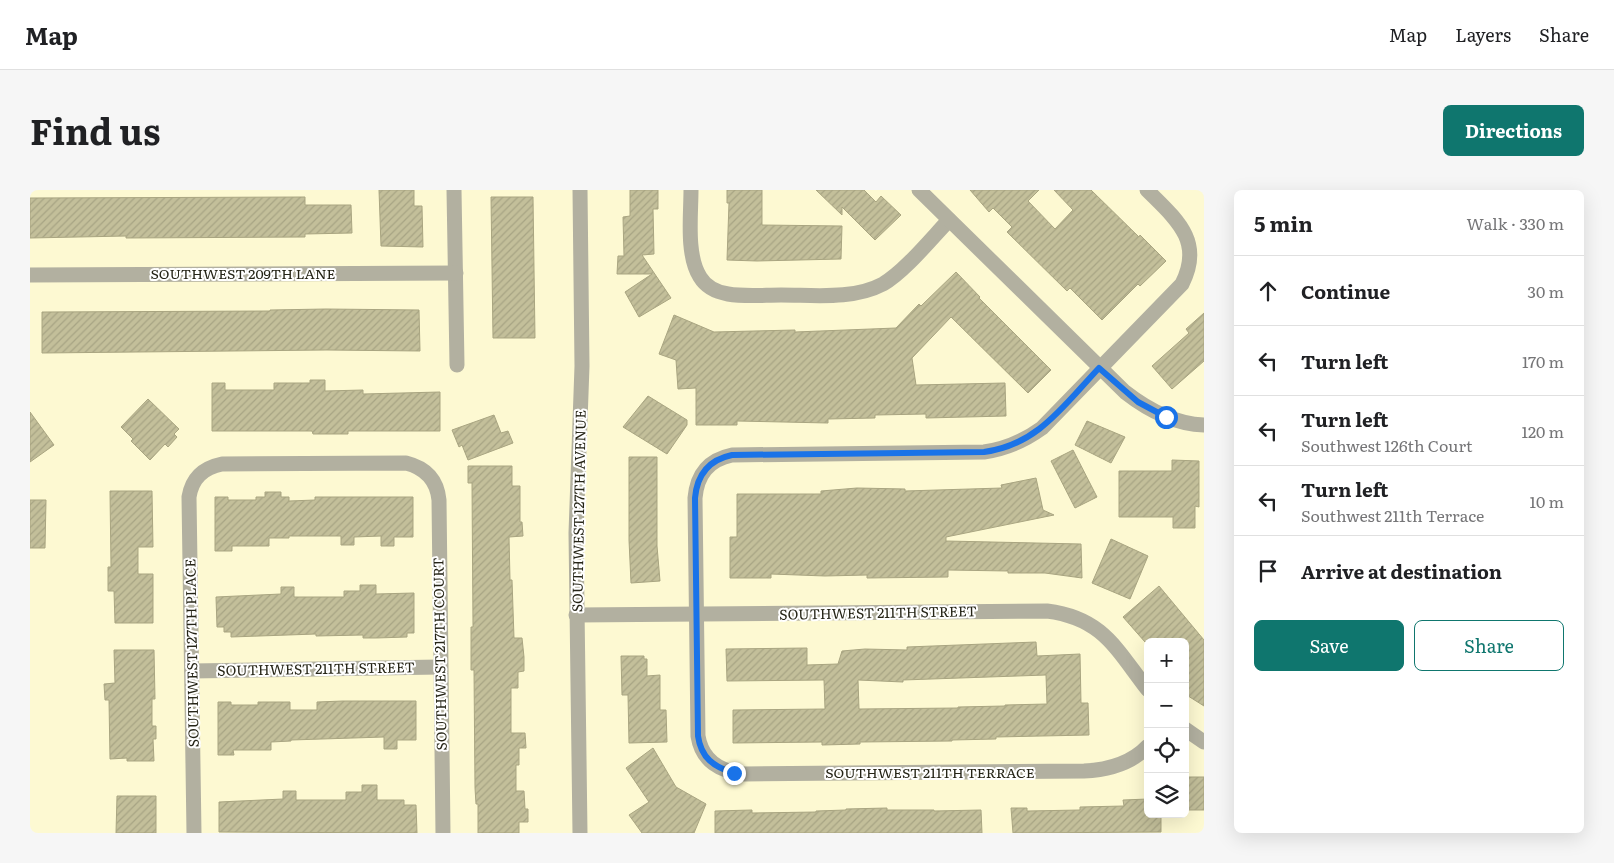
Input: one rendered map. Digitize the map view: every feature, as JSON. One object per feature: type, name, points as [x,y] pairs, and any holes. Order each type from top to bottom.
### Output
[{"type":"street","points":[[454,190],[457,365]]},
{"type":"street","name":"SOUTHWEST 127TH AVENUE","points":[[580,190],[582,366],[576,533],[580,833]]},
{"type":"street","points":[[691,190],[692,254],[695,267],[705,284],[714,290],[743,296],[839,295],[871,289],[885,283],[899,271],[949,220]]},
{"type":"street","points":[[919,190],[1125,392],[1151,410],[1181,422],[1204,424]]},
{"type":"street","points":[[696,615],[695,498],[698,480],[704,469],[717,460],[732,455],[984,452],[1016,444],[1042,428],[1182,284],[1193,264],[1194,247],[1192,239],[1184,228],[1147,190]]},
{"type":"street","name":"SOUTHWEST 209TH LANE","points":[[30,275],[456,273]]},
{"type":"street","name":"SOUTHWEST 127TH PLACE","points":[[194,833],[189,497],[191,488],[198,475],[212,466],[222,464],[406,464],[415,465],[432,477]]},
{"type":"street","name":"SOUTHWEST 217TH COURT","points":[[432,477],[439,500],[442,833]]},
{"type":"street","name":"SOUTHWEST 211TH STREET","points":[[576,615],[1047,611],[1079,618],[1107,637],[1144,685]]},
{"type":"street","name":"SOUTHWEST 211TH TERRACE","points":[[696,615],[698,736],[700,746],[708,760],[725,771],[745,774],[1084,772],[1104,770],[1122,764],[1144,749]]},
{"type":"street","name":"SOUTHWEST 211TH STREET","points":[[192,670],[440,668]]},
{"type":"street","points":[[1189,731],[1204,742]]},
{"type":"building","points":[[379,190],[414,190],[414,206],[422,206],[423,247],[381,246]]},
{"type":"building","points":[[630,190],[658,190],[658,209],[653,209],[654,254],[642,255],[671,298],[639,317],[625,292],[652,274],[617,274],[618,256],[624,256],[623,217],[630,216]]},
{"type":"building","points":[[727,190],[762,190],[762,225],[842,226],[841,259],[727,260],[729,203],[727,203]]},
{"type":"building","points":[[816,190],[864,190],[876,202],[881,196],[901,215],[875,240],[842,207],[842,215]]},
{"type":"building","points":[[970,190],[1039,190],[1028,201],[1055,229],[1073,210],[1054,190],[1091,190],[1166,261],[1140,286],[1138,284],[1102,320],[1070,288],[1067,291],[1007,232],[1012,227],[993,208],[989,212]]},
{"type":"building","points":[[305,197],[305,205],[351,205],[352,233],[305,234],[305,237],[126,238],[126,236],[30,238],[30,198]]},
{"type":"building","points":[[491,197],[533,197],[535,338],[493,338]]},
{"type":"building","points":[[956,272],[979,298],[1051,370],[1028,393],[951,317],[912,358],[916,385],[1005,383],[1006,416],[926,418],[926,414],[875,415],[875,418],[828,419],[828,423],[737,421],[737,425],[696,425],[696,388],[678,389],[676,360],[659,354],[674,315],[714,332],[795,330],[795,332],[896,328],[919,304],[921,306]]},
{"type":"building","points":[[419,310],[420,351],[42,353],[42,312]]},
{"type":"building","points":[[1204,313],[1204,361],[1172,389],[1152,366],[1189,333],[1186,329]]},
{"type":"building","points":[[310,380],[325,380],[325,391],[363,390],[363,394],[440,392],[440,431],[348,431],[348,434],[313,434],[312,431],[212,431],[212,383],[225,383],[225,390],[274,390],[274,383],[310,383]]},
{"type":"building","points":[[648,396],[687,420],[687,425],[667,454],[623,427]]},
{"type":"building","points":[[148,399],[179,429],[174,434],[177,437],[168,447],[165,444],[150,460],[131,441],[133,439],[121,427]]},
{"type":"building","points":[[30,412],[54,445],[30,462]]},
{"type":"building","points":[[494,415],[501,433],[508,431],[513,443],[468,460],[462,445],[459,447],[452,430]]},
{"type":"building","points":[[1087,421],[1125,437],[1111,463],[1075,445]]},
{"type":"building","points":[[1073,450],[1097,497],[1075,508],[1051,461]]},
{"type":"building","points":[[629,457],[657,457],[657,546],[660,581],[631,583]]},
{"type":"building","points":[[1172,460],[1199,461],[1199,507],[1195,506],[1195,528],[1173,528],[1173,517],[1119,517],[1119,471],[1172,471]]},
{"type":"building","points":[[468,466],[512,466],[512,486],[520,486],[520,522],[522,522],[523,536],[509,537],[514,638],[522,638],[524,657],[524,671],[518,672],[518,688],[511,688],[511,733],[525,733],[526,748],[519,748],[519,765],[516,765],[516,791],[524,791],[525,809],[528,809],[528,822],[519,822],[519,833],[478,833],[478,804],[476,804],[475,788],[474,670],[471,670],[471,627],[473,627],[472,483],[468,483]]},
{"type":"building","points":[[1036,478],[1043,510],[1054,515],[946,537],[946,541],[1081,544],[1082,578],[1045,573],[948,570],[948,577],[867,578],[867,575],[771,574],[771,578],[730,578],[730,537],[737,537],[737,494],[821,494],[821,491],[857,488],[905,489],[905,491],[1002,488],[1001,485]]},
{"type":"building","points":[[110,491],[152,491],[153,547],[138,547],[138,574],[153,574],[153,623],[115,623],[114,591],[108,591],[108,567],[111,567]]},
{"type":"building","points":[[265,492],[281,492],[281,497],[289,497],[289,501],[315,500],[315,497],[413,497],[413,537],[394,537],[394,546],[381,546],[381,536],[354,537],[354,545],[341,545],[341,536],[289,536],[289,538],[269,538],[269,546],[232,546],[232,551],[215,551],[215,497],[228,497],[228,500],[256,500],[256,497],[265,497]]},
{"type":"building","points":[[30,500],[46,500],[45,548],[30,548]]},
{"type":"building","points":[[1111,539],[1148,556],[1130,599],[1092,583]]},
{"type":"building","points":[[360,585],[376,585],[376,594],[414,593],[414,633],[407,633],[407,637],[376,638],[363,638],[363,635],[316,636],[316,634],[231,637],[231,632],[224,632],[224,627],[217,627],[216,597],[281,594],[281,587],[294,587],[294,597],[344,597],[344,591],[360,591]]},
{"type":"building","points":[[1159,586],[1204,640],[1204,706],[1189,697],[1189,638],[1144,638],[1144,641],[1123,617]]},
{"type":"building","points":[[1036,642],[1037,656],[1080,654],[1081,703],[1088,703],[1089,735],[996,737],[996,739],[952,741],[860,742],[860,744],[822,745],[822,742],[733,743],[733,710],[825,709],[824,680],[727,681],[726,649],[807,648],[807,665],[838,664],[842,651],[865,649],[907,650],[907,647]],"holes":[[[1046,675],[1047,704],[958,708],[859,709],[858,680],[903,682],[903,680]]]},
{"type":"building","points":[[114,650],[154,650],[155,699],[152,699],[152,726],[156,726],[156,739],[153,739],[154,761],[127,761],[127,758],[110,759],[109,700],[105,700],[104,684],[115,683]]},
{"type":"building","points":[[621,656],[644,656],[644,659],[647,659],[647,676],[660,675],[660,710],[666,710],[667,742],[629,743],[628,695],[622,695]]},
{"type":"building","points":[[416,701],[416,740],[397,740],[397,749],[384,749],[384,737],[291,740],[271,742],[271,750],[233,750],[234,755],[218,755],[218,702],[231,702],[231,705],[258,705],[258,702],[290,702],[290,710],[317,710],[317,702]]},
{"type":"building","points":[[653,748],[676,787],[706,804],[694,833],[642,833],[629,815],[649,802],[626,768]]},
{"type":"building","points":[[1189,777],[1204,777],[1204,810],[1189,810]]},
{"type":"building","points":[[362,785],[377,785],[377,800],[404,800],[404,805],[416,805],[417,833],[219,832],[219,802],[283,799],[283,791],[296,791],[296,800],[346,800],[346,792],[362,792]]},
{"type":"building","points":[[117,796],[156,796],[156,833],[116,833]]},
{"type":"building","points":[[1144,799],[1144,818],[1161,818],[1161,832],[1013,833],[1011,808],[1027,808],[1027,811],[1080,810],[1080,807],[1124,806],[1123,800]]},
{"type":"building","points":[[887,808],[887,810],[934,811],[981,810],[982,833],[715,833],[715,811],[752,810],[752,813],[816,812]]},
{"type":"route","points":[[734,773],[725,771],[708,760],[700,746],[698,736],[695,498],[700,475],[704,469],[717,460],[732,455],[984,452],[998,450],[1029,438],[1042,428],[1099,368],[1138,402],[1166,417]]}]
